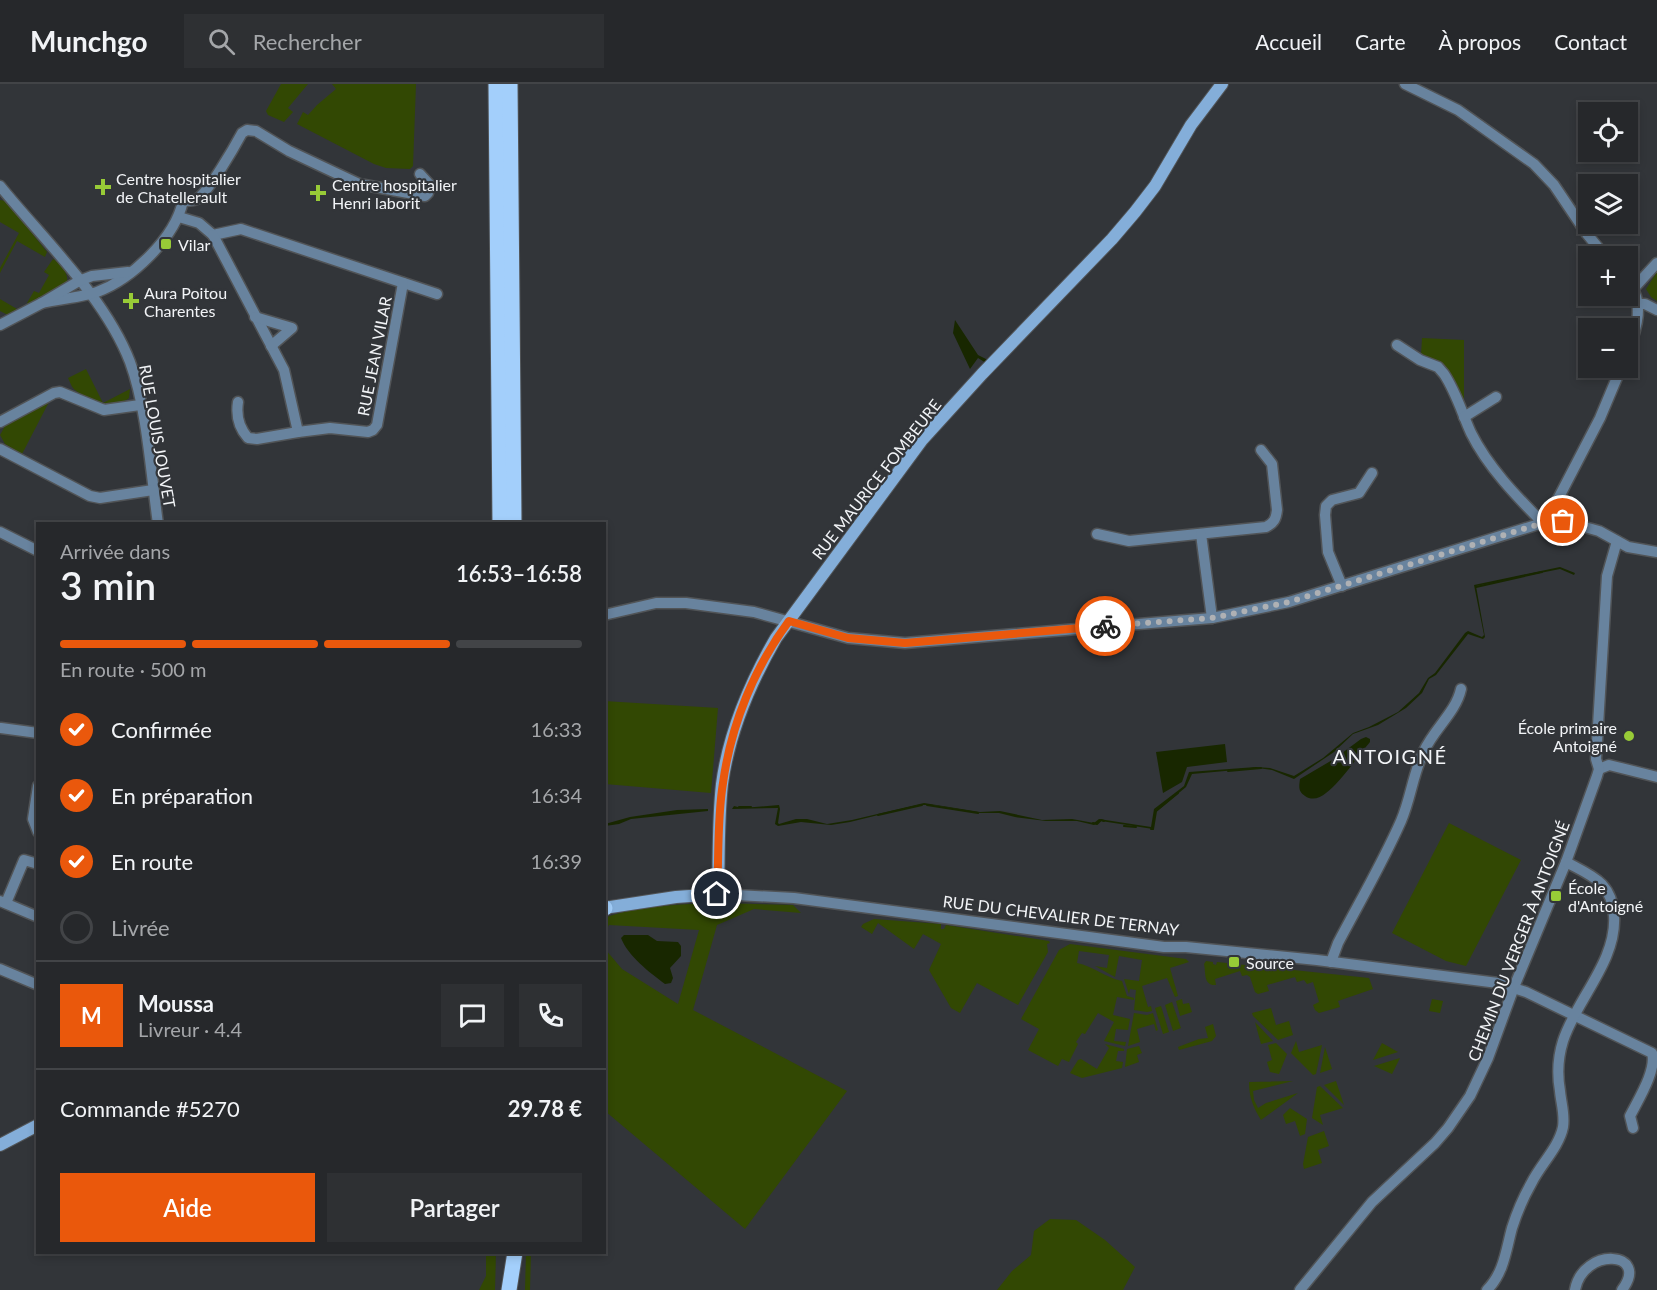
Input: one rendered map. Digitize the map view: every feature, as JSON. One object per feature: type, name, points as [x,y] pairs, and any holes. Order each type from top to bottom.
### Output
[{"type":"main road","points":[[496,84],[501,522]]},
{"type":"main road","points":[[510,84],[514,522]]},
{"type":"main road","points":[[504,1254],[504,1290]]},
{"type":"main road","points":[[509,1290],[515,1254]]},
{"type":"street","name":"RUE MAURICE FOMBEURE","points":[[717,894],[720,818],[727,757],[740,715],[768,652],[929,432],[1135,212],[1155,186],[1191,125],[1222,84]]},
{"type":"street","points":[[1405,84],[1458,110],[1534,164],[1554,184],[1597,246]]},
{"type":"street","points":[[42,303],[89,294],[131,272],[157,247],[179,218],[183,201],[197,199],[200,196],[244,131],[252,130],[289,151],[359,184],[422,196],[428,193],[430,185],[420,174]]},
{"type":"street","name":"RUE LOUIS JOUVET","points":[[0,186],[79,280],[110,321],[124,350],[132,369],[140,405],[158,522]]},
{"type":"street","points":[[179,218],[199,223],[213,235],[286,376],[298,432]]},
{"type":"street","name":"RUE JEAN VILAR","points":[[213,235],[241,229],[437,294]]},
{"type":"street","points":[[1638,278],[1657,263]]},
{"type":"street","points":[[0,325],[79,280],[92,276],[131,272]]},
{"type":"street","name":"RUE JEAN VILAR","points":[[238,402],[238,418],[248,438],[257,439],[330,428],[368,432],[373,430],[377,425],[403,283]]},
{"type":"street","points":[[1638,304],[1657,310]]},
{"type":"street","points":[[255,317],[292,328],[271,346]]},
{"type":"street","points":[[1397,345],[1420,360],[1438,367],[1444,374],[1477,443],[1511,490],[1545,522]]},
{"type":"street","points":[[1545,522],[1600,418],[1617,378]]},
{"type":"street","points":[[0,422],[60,392],[104,410],[140,405]]},
{"type":"street","points":[[1464,417],[1496,396]]},
{"type":"street","points":[[0,449],[90,496],[100,498],[153,490]]},
{"type":"street","points":[[1097,534],[1129,541],[1266,527],[1272,524],[1277,510],[1272,464],[1261,450]]},
{"type":"street","points":[[1342,586],[1328,552],[1326,506],[1332,500],[1359,493],[1372,473]]},
{"type":"street","points":[[606,615],[656,603],[686,603],[754,612],[848,638],[905,643],[1212,618],[1289,602],[1556,520],[1599,531],[1628,547],[1657,552]]},
{"type":"street","points":[[0,532],[36,550]]},
{"type":"street","points":[[1201,534],[1212,618]]},
{"type":"street","name":"CHEMIN DU VERGER À ANTOIGNÉ","points":[[1300,1290],[1372,1202],[1435,1143],[1459,1113],[1480,1079],[1514,987],[1566,862],[1599,769],[1596,759],[1607,576],[1617,541]]},
{"type":"street","points":[[1331,962],[1338,943],[1402,819],[1412,779],[1425,748],[1433,733],[1458,700],[1461,689]]},
{"type":"street","points":[[1,728],[36,733]]},
{"type":"street","points":[[1599,769],[1609,765],[1657,777]]},
{"type":"street","points":[[36,799],[33,819],[36,827]]},
{"type":"street","points":[[36,863],[24,860],[3,902],[36,915]]},
{"type":"street","points":[[1487,1290],[1500,1273],[1513,1226],[1532,1181],[1558,1141],[1564,1118],[1559,1089],[1559,1061],[1563,1042],[1608,950],[1614,919],[1610,898],[1603,885],[1592,875],[1566,862]]},
{"type":"street","name":"RUE DU CHEVALIER DE TERNAY","points":[[606,908],[676,897],[717,894],[794,898],[1164,947],[1186,947],[1331,962],[1494,982],[1514,987],[1575,1014],[1652,1053],[1655,1064],[1653,1072],[1630,1116],[1633,1128]]},
{"type":"street","points":[[0,969],[36,984]]},
{"type":"street","points":[[0,1145],[36,1126]]},
{"type":"street","points":[[1575,1290],[1589,1265],[1608,1258],[1625,1263],[1630,1269],[1630,1277],[1622,1290]]},
{"type":"shaded area","points":[[281,84],[308,84],[288,108],[293,112],[284,122],[268,115],[266,111]]},
{"type":"shaded area","points":[[332,84],[416,84],[413,166],[410,169],[386,168],[374,164],[297,124],[303,112],[308,115],[336,89]]},
{"type":"shaded area","points":[[0,200],[6,201],[47,252],[45,257],[17,241],[0,273],[0,268],[19,233],[0,222]]},
{"type":"shaded area","points":[[53,259],[64,269],[67,283],[28,305],[34,291],[39,293],[49,275],[44,272]]},
{"type":"shaded area","points":[[1657,272],[1657,301],[1646,289]]},
{"type":"shaded area","points":[[0,299],[17,309],[11,315],[0,311]]},
{"type":"shaded area","points":[[955,320],[978,355],[988,360],[986,363],[978,358],[970,369],[953,333]]},
{"type":"shaded area","points":[[1422,338],[1464,340],[1464,399],[1448,371],[1421,356]]},
{"type":"shaded area","points":[[86,369],[103,403],[81,394],[71,385],[68,378]]},
{"type":"shaded area","points":[[130,389],[129,398],[123,402],[103,403]]},
{"type":"shaded area","points":[[49,402],[22,454],[5,444],[0,435],[5,426]]},
{"type":"shaded area","points":[[1560,567],[1575,573],[1574,575],[1560,569],[1476,586],[1485,637],[1483,639],[1468,634],[1436,675],[1429,679],[1422,693],[1406,708],[1378,725],[1353,734],[1334,752],[1294,779],[1272,770],[1258,768],[1192,774],[1186,787],[1156,812],[1153,829],[1101,821],[1094,825],[1077,821],[1046,821],[999,813],[980,813],[933,805],[919,805],[831,825],[801,822],[778,826],[775,824],[778,808],[732,809],[734,806],[742,808],[779,805],[779,824],[796,819],[807,819],[827,824],[924,803],[980,812],[1000,811],[1042,820],[1072,819],[1094,823],[1099,819],[1151,827],[1154,809],[1184,786],[1189,772],[1256,767],[1270,768],[1294,776],[1323,758],[1353,733],[1398,712],[1419,693],[1428,678],[1435,673],[1465,633],[1468,631],[1482,637],[1484,635],[1474,585]]},
{"type":"shaded area","points":[[606,701],[718,708],[711,793],[606,784]]},
{"type":"shaded area","points":[[1366,737],[1370,739],[1370,742],[1343,776],[1324,795],[1308,798],[1301,792],[1300,779]]},
{"type":"shaded area","points":[[1225,744],[1227,762],[1187,767],[1182,782],[1163,793],[1156,752]]},
{"type":"shaded area","points":[[708,809],[708,811],[631,819],[606,826],[606,824],[630,817],[677,810]]},
{"type":"shaded area","points":[[1449,823],[1521,860],[1466,966],[1446,961],[1392,933]]},
{"type":"shaded area","points":[[720,903],[793,905],[801,913],[754,909],[717,925],[693,1010],[847,1091],[745,1229],[606,1112],[606,950],[622,969],[678,1004],[699,930],[609,925],[606,930],[606,918],[644,908]]},
{"type":"shaded area","points":[[874,919],[941,924],[941,929],[944,929],[946,925],[1049,941],[1050,943],[1047,944],[1048,952],[1018,1005],[977,983],[960,1013],[951,1008],[929,970],[941,944],[923,934],[914,949],[878,923],[872,934],[861,927]]},
{"type":"shaded area","points":[[624,935],[648,935],[657,941],[678,942],[681,946],[681,956],[670,968],[673,978],[671,983],[665,984],[634,957],[624,945],[621,938]]},
{"type":"shaded area","points":[[1070,944],[1186,959],[1189,962],[1170,968],[1178,996],[1175,997],[1167,978],[1142,986],[1148,1007],[1151,1006],[1152,1011],[1147,1012],[1134,1010],[1136,990],[1130,989],[1129,994],[1124,979],[1139,981],[1142,960],[1119,956],[1115,977],[1095,966],[1107,968],[1109,955],[1079,951],[1077,963],[1122,981],[1127,996],[1134,1000],[1117,997],[1113,1015],[1130,1019],[1128,1030],[1116,1029],[1114,1041],[1126,1042],[1125,1046],[1104,1041],[1114,1022],[1098,1013],[1085,1034],[1082,1033],[1076,1042],[1078,1044],[1069,1062],[1062,1059],[1058,1066],[1028,1050],[1039,1029],[1021,1019],[1059,950]]},
{"type":"shaded area","points":[[1206,961],[1216,965],[1217,962],[1369,978],[1373,989],[1338,1001],[1340,1007],[1319,1013],[1313,1005],[1319,1002],[1313,982],[1307,984],[1304,980],[1297,982],[1295,977],[1267,985],[1269,991],[1258,994],[1255,992],[1250,977],[1242,976],[1240,971],[1215,979],[1216,985],[1212,985],[1207,981],[1205,974]]},
{"type":"shaded area","points":[[1182,999],[1183,1004],[1189,1003],[1192,1012],[1180,1016],[1176,1001]]},
{"type":"shaded area","points":[[1432,999],[1443,1001],[1440,1013],[1429,1011]]},
{"type":"shaded area","points":[[1172,1002],[1181,1028],[1173,1031],[1165,1005]]},
{"type":"shaded area","points":[[1161,1006],[1169,1032],[1163,1034],[1155,1008]]},
{"type":"shaded area","points":[[1271,1008],[1276,1025],[1289,1021],[1293,1035],[1278,1040],[1253,1016],[1252,1013]]},
{"type":"shaded area","points":[[1134,1013],[1147,1015],[1153,1013],[1158,1030],[1156,1031],[1154,1024],[1137,1029],[1140,1042],[1128,1046]]},
{"type":"shaded area","points":[[1255,1022],[1273,1041],[1261,1044]]},
{"type":"shaded area","points":[[1213,1024],[1216,1036],[1212,1041],[1179,1050],[1178,1047],[1208,1038],[1205,1027]]},
{"type":"shaded area","points":[[1296,1041],[1299,1052],[1322,1045],[1316,1074],[1313,1075],[1291,1053]]},
{"type":"shaded area","points":[[1276,1043],[1287,1054],[1279,1074],[1270,1072],[1267,1062],[1272,1060],[1268,1045]]},
{"type":"shaded area","points":[[1382,1043],[1398,1052],[1373,1060]]},
{"type":"shaded area","points":[[1105,1044],[1124,1049],[1124,1051],[1118,1051],[1116,1061],[1123,1062],[1122,1068],[1082,1078],[1070,1073],[1081,1059],[1097,1069],[1109,1048]]},
{"type":"shaded area","points":[[1139,1046],[1142,1053],[1137,1055],[1139,1062],[1125,1067],[1127,1049]]},
{"type":"shaded area","points":[[1325,1047],[1332,1069],[1320,1073]]},
{"type":"shaded area","points":[[1400,1058],[1392,1074],[1374,1066]]},
{"type":"shaded area","points":[[1293,1081],[1253,1091],[1258,1108],[1266,1103],[1298,1093],[1261,1120],[1252,1102],[1249,1082]]},
{"type":"shaded area","points":[[1336,1081],[1344,1105],[1324,1085]]},
{"type":"shaded area","points":[[1320,1086],[1343,1108],[1320,1115],[1323,1125],[1312,1118],[1317,1087]]},
{"type":"shaded area","points":[[1290,1108],[1307,1119],[1305,1134],[1300,1136],[1295,1121],[1286,1124],[1283,1115]]},
{"type":"shaded area","points":[[1324,1131],[1329,1146],[1318,1150],[1322,1163],[1304,1169],[1308,1137]]},
{"type":"shaded area","points":[[1050,1219],[1076,1220],[1105,1240],[1135,1267],[1123,1290],[997,1290],[1012,1271],[1031,1255],[1034,1231]]},
{"type":"shaded area","points":[[486,1254],[496,1254],[495,1290],[479,1290],[486,1276]]},
{"type":"shaded area","points":[[526,1254],[531,1254],[530,1290],[525,1290]]},
{"type":"waterway","points":[[1476,587],[1542,572]]},
{"type":"waterway","points":[[1228,771],[1261,768]]},
{"type":"waterway","points":[[1151,829],[1153,829],[1156,811],[1178,793]]},
{"type":"waterway","points":[[878,815],[922,805]]},
{"type":"waterway","points":[[927,805],[978,813]]},
{"type":"waterway","points":[[739,807],[751,807]]},
{"type":"waterway","points":[[1093,823],[1104,821]]},
{"type":"waterway","points":[[1124,826],[1136,827]]},
{"type":"way so far","points":[[1105,626],[1212,618],[1289,602],[1546,522],[1563,521]]},
{"type":"place","name":"Centre hospitalier de Chatellerault","points":[[103,187]]},
{"type":"place","name":"Centre hospitalier Henri laborit","points":[[318,193]]},
{"type":"place","name":"Vilar","points":[[166,244]]},
{"type":"place","name":"Aura Poitou Charentes","points":[[131,301]]},
{"type":"place","name":"École primaire Antoigné","points":[[1629,736]]},
{"type":"place","name":"École d'Antoigné","points":[[1556,896]]},
{"type":"place","name":"Source","points":[[1234,962]]},
{"type":"district","name":"ANTOIGNÉ","points":[[1390,756]]},
{"type":"route","points":[[717,894],[722,784],[727,757],[734,731],[753,683],[776,638],[789,621],[848,638],[905,643],[1105,626]]}]
